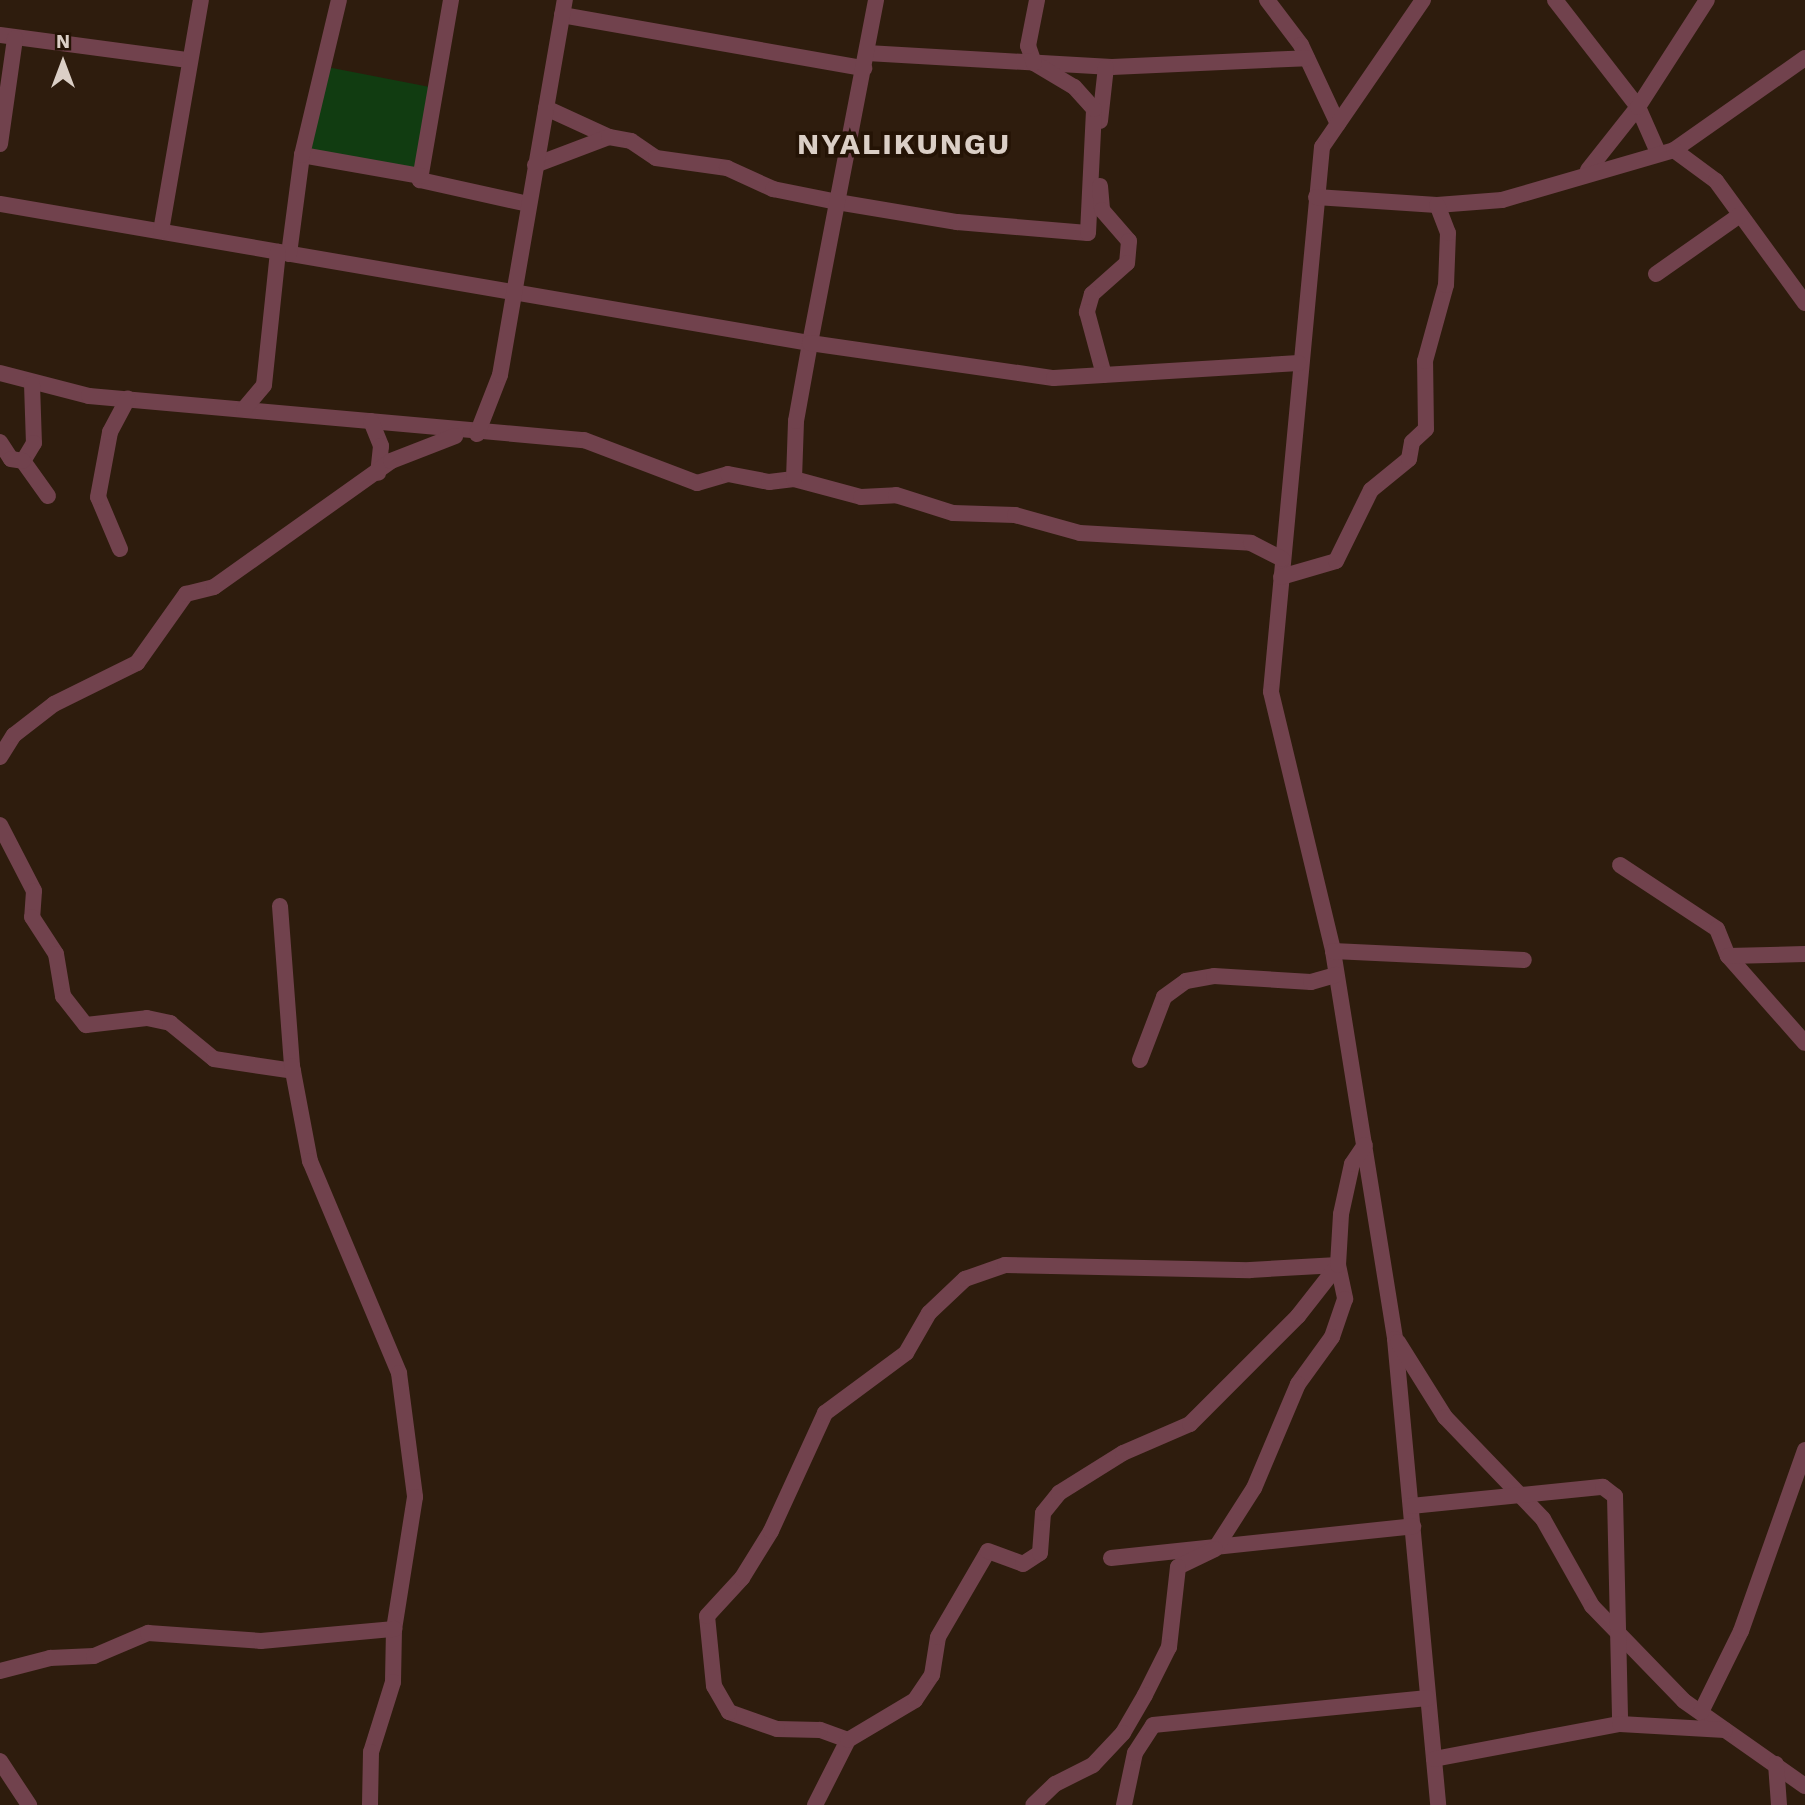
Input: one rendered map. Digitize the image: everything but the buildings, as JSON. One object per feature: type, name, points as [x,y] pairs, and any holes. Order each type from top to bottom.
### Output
[{"type":"street","points":[[161,231],[188,60],[201,0]]},
{"type":"street","points":[[244,408],[264,385],[302,155],[339,0]]},
{"type":"street","points":[[421,176],[451,0]]},
{"type":"street","points":[[794,479],[796,421],[876,0]]},
{"type":"street","points":[[545,108],[609,137],[631,141],[656,158],[727,168],[773,189],[938,220],[1088,233],[1094,110],[1074,87],[1034,63],[1028,47],[1037,0]]},
{"type":"street","points":[[1267,0],[1307,58],[1338,124]]},
{"type":"street","points":[[1423,0],[1322,147],[1299,363],[1271,692],[1333,951],[1395,1339],[1438,1805]]},
{"type":"street","points":[[1555,0],[1638,107],[1657,150]]},
{"type":"street","points":[[1588,170],[1638,107],[1707,0]]},
{"type":"street","points":[[470,434],[500,375],[564,8],[865,61],[1034,63],[1106,67],[1307,58]]},
{"type":"street","points":[[0,144],[8,36],[188,60]]},
{"type":"street","points":[[1316,197],[1437,205],[1502,200],[1588,170],[1657,150],[1674,150],[1805,58]]},
{"type":"street","points":[[1104,375],[1087,312],[1092,294],[1127,263],[1129,242],[1102,210],[1100,118],[1106,67]]},
{"type":"street","points":[[535,165],[609,137]]},
{"type":"street","points":[[1674,150],[1716,181],[1805,303]]},
{"type":"street","points":[[302,155],[421,176],[528,205]]},
{"type":"street","points":[[0,204],[810,343],[1054,378],[1299,363]]},
{"type":"street","points":[[1281,577],[1336,561],[1371,490],[1409,459],[1412,442],[1426,429],[1425,361],[1447,285],[1448,233],[1437,205]]},
{"type":"street","points":[[1656,274],[1740,215]]},
{"type":"street","points":[[0,373],[32,384],[128,398],[279,411],[470,434]]},
{"type":"street","points":[[23,461],[34,443],[32,384]]},
{"type":"street","points":[[264,385],[279,411]]},
{"type":"street","points":[[120,549],[98,497],[110,432],[128,398]]},
{"type":"street","points":[[371,421],[381,446],[378,472]]},
{"type":"street","points":[[0,757],[14,735],[54,704],[137,663],[186,594],[214,587],[391,461],[470,434],[509,430],[584,440],[697,483],[728,474],[769,482],[794,479],[861,497],[896,495],[954,513],[1015,514],[1080,533],[1251,543],[1282,559]]},
{"type":"street","points":[[0,442],[11,459],[23,461],[48,496]]},
{"type":"street","points":[[0,825],[34,891],[32,917],[56,954],[63,996],[86,1025],[147,1018],[170,1023],[214,1059],[293,1071]]},
{"type":"street","points":[[1620,865],[1717,929],[1728,956],[1805,1043]]},
{"type":"street","points":[[279,906],[293,1071],[310,1161],[399,1373],[415,1497],[394,1629],[393,1682],[371,1752],[370,1805]]},
{"type":"street","points":[[1333,951],[1524,960]]},
{"type":"street","points":[[1728,956],[1805,954]]},
{"type":"street","points":[[1140,1060],[1164,998],[1186,981],[1214,976],[1311,982],[1336,975]]},
{"type":"street","points":[[1033,1805],[1055,1784],[1093,1765],[1122,1733],[1169,1647],[1178,1567],[1215,1549],[1254,1488],[1298,1384],[1332,1337],[1345,1299],[1338,1265],[1341,1214],[1352,1164],[1365,1145]]},
{"type":"street","points":[[848,1740],[820,1730],[777,1729],[729,1712],[713,1686],[707,1616],[742,1578],[771,1531],[825,1413],[906,1353],[929,1314],[965,1279],[1005,1265],[1250,1270],[1338,1265]]},
{"type":"street","points":[[815,1805],[848,1740],[915,1700],[932,1675],[938,1637],[988,1551],[1023,1564],[1041,1553],[1043,1513],[1059,1493],[1123,1453],[1190,1424],[1298,1316],[1338,1265]]},
{"type":"street","points":[[1395,1339],[1445,1417],[1543,1520],[1592,1606],[1701,1712],[1731,1730],[1805,1786]]},
{"type":"street","points":[[1701,1712],[1741,1631],[1805,1450]]},
{"type":"street","points":[[1411,1506],[1603,1487],[1615,1496],[1620,1724]]},
{"type":"street","points":[[1111,1558],[1413,1526]]},
{"type":"street","points":[[0,1671],[50,1658],[94,1656],[148,1633],[261,1641],[394,1629]]},
{"type":"street","points":[[1124,1805],[1135,1753],[1153,1725],[1428,1698]]},
{"type":"street","points":[[1434,1759],[1620,1724],[1731,1730]]},
{"type":"street","points":[[0,1761],[29,1805]]},
{"type":"street","points":[[1776,1764],[1779,1805]]},
{"type":"green space","points":[[327,67],[431,87],[414,174],[310,153]]},
{"type":"district","name":"NYALIKUNGU","points":[[904,144]]}]
